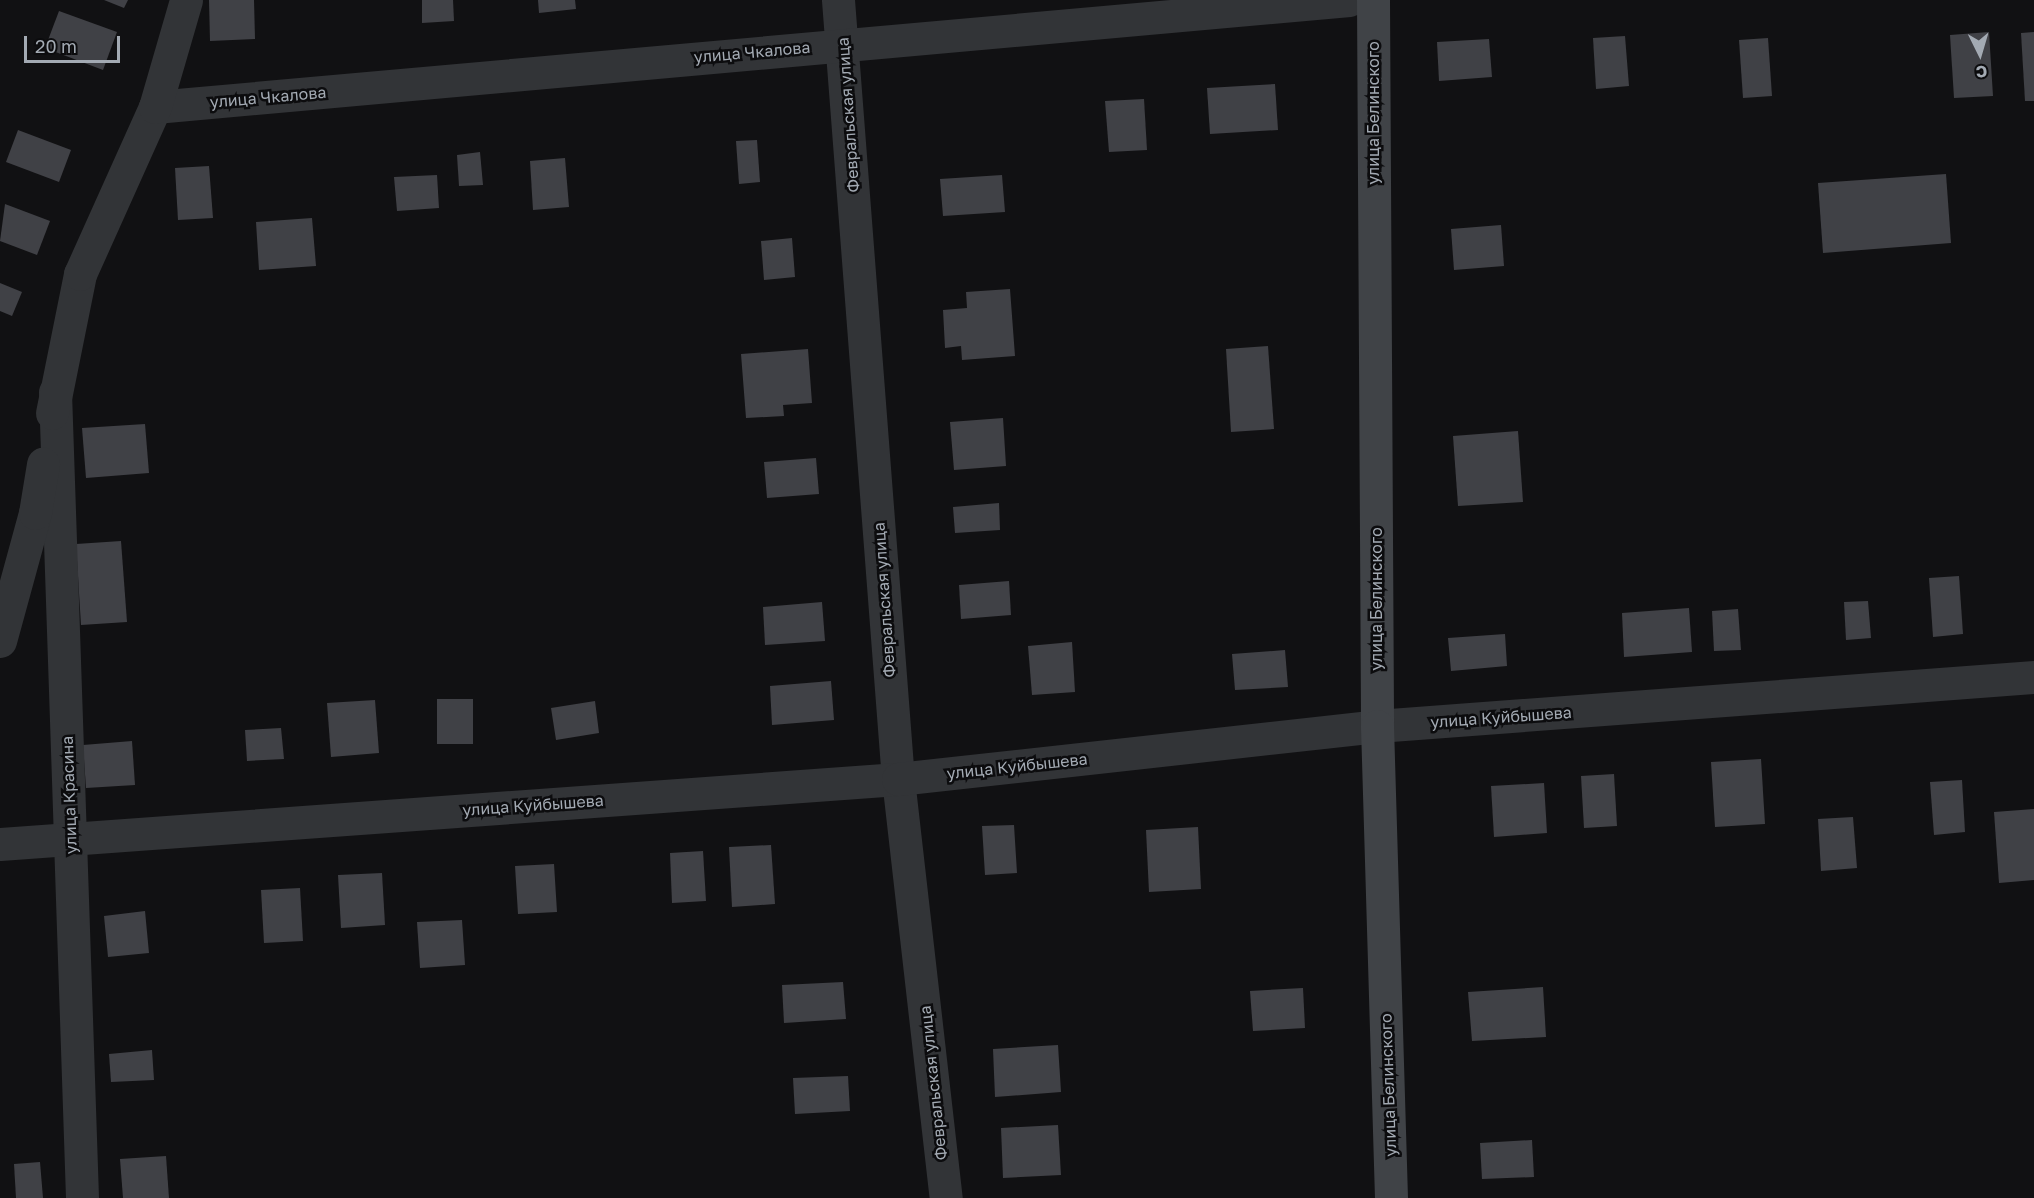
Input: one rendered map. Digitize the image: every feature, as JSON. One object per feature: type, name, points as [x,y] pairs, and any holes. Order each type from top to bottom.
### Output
[{"type":"street","points":[[0,641],[35,513],[55,392],[80,274],[155,107],[186,0]]},
{"type":"street","name":"Февральская улица","points":[[838,0],[898,779],[946,1198]]},
{"type":"street","name":"улица Чкалова","points":[[155,107],[1349,0]]},
{"type":"street","name":"улица Белинского","points":[[1373,0],[1377,726],[1391,1198]]},
{"type":"street","name":"улица Красина","points":[[55,392],[82,1198]]},
{"type":"street","name":"улица Куйбышева","points":[[0,844],[71,837],[898,779],[1377,726],[2034,677]]},
{"type":"building","points":[[104,0],[128,0],[124,8]]},
{"type":"building","points":[[209,0],[254,0],[255,39],[210,41]]},
{"type":"building","points":[[422,0],[453,0],[454,21],[422,23]]},
{"type":"building","points":[[538,0],[575,0],[576,9],[539,13]]},
{"type":"building","points":[[59,11],[117,32],[103,70],[45,48]]},
{"type":"building","points":[[1989,32],[1993,96],[1954,98],[1950,35]]},
{"type":"building","points":[[2034,32],[2034,101],[2025,101],[2021,33]]},
{"type":"building","points":[[1625,36],[1629,86],[1596,89],[1593,38]]},
{"type":"building","points":[[1768,38],[1772,96],[1743,98],[1739,40]]},
{"type":"building","points":[[1489,39],[1492,77],[1439,81],[1437,42]]},
{"type":"building","points":[[1275,84],[1278,130],[1210,134],[1207,88]]},
{"type":"building","points":[[1144,99],[1147,150],[1109,152],[1105,101]]},
{"type":"building","points":[[18,130],[71,150],[59,182],[6,162]]},
{"type":"building","points":[[757,140],[760,182],[739,184],[736,141]]},
{"type":"building","points":[[480,152],[483,185],[459,186],[457,155]]},
{"type":"building","points":[[565,158],[569,207],[533,210],[530,161]]},
{"type":"building","points":[[209,166],[213,218],[178,220],[175,168]]},
{"type":"building","points":[[1946,174],[1951,243],[1823,253],[1818,183]]},
{"type":"building","points":[[437,175],[439,208],[397,211],[394,177]]},
{"type":"building","points":[[1002,175],[1005,212],[943,216],[940,179]]},
{"type":"building","points":[[5,204],[50,221],[37,255],[0,241]]},
{"type":"building","points":[[312,218],[316,266],[259,270],[256,222]]},
{"type":"building","points":[[1501,225],[1504,266],[1454,270],[1451,229]]},
{"type":"building","points":[[792,238],[795,277],[764,280],[761,241]]},
{"type":"building","points":[[0,283],[22,292],[12,316],[0,311]]},
{"type":"building","points":[[1010,289],[1015,356],[962,360],[961,346],[945,348],[943,310],[967,308],[966,292]]},
{"type":"building","points":[[1268,346],[1274,429],[1231,432],[1226,349]]},
{"type":"building","points":[[808,349],[812,403],[783,405],[784,416],[746,418],[741,354]]},
{"type":"building","points":[[1003,418],[1006,466],[954,470],[950,422]]},
{"type":"building","points":[[145,424],[149,473],[86,478],[82,428]]},
{"type":"building","points":[[1518,431],[1523,502],[1458,506],[1453,436]]},
{"type":"building","points":[[816,458],[819,494],[767,498],[764,462]]},
{"type":"building","points":[[999,503],[1000,530],[955,533],[953,507]]},
{"type":"building","points":[[121,541],[127,622],[81,625],[76,544]]},
{"type":"building","points":[[1959,576],[1963,634],[1933,637],[1929,578]]},
{"type":"building","points":[[1009,581],[1011,615],[961,619],[959,585]]},
{"type":"building","points":[[1868,601],[1871,638],[1846,640],[1844,602]]},
{"type":"building","points":[[822,602],[825,641],[765,645],[763,607]]},
{"type":"building","points":[[1689,608],[1692,652],[1624,657],[1622,613]]},
{"type":"building","points":[[1738,609],[1741,650],[1714,651],[1712,611]]},
{"type":"building","points":[[1505,634],[1507,666],[1451,671],[1448,638]]},
{"type":"building","points":[[1072,642],[1075,692],[1032,695],[1028,646]]},
{"type":"building","points":[[1285,650],[1288,687],[1235,690],[1232,654]]},
{"type":"building","points":[[831,681],[834,720],[772,725],[770,686]]},
{"type":"building","points":[[437,699],[473,699],[473,744],[437,744]]},
{"type":"building","points":[[375,700],[379,753],[331,757],[327,703]]},
{"type":"building","points":[[595,701],[599,733],[556,740],[551,708]]},
{"type":"building","points":[[281,728],[284,759],[247,761],[245,730]]},
{"type":"building","points":[[132,741],[135,785],[86,788],[83,745]]},
{"type":"building","points":[[1761,759],[1765,824],[1715,827],[1711,762]]},
{"type":"building","points":[[1614,774],[1617,826],[1584,828],[1581,776]]},
{"type":"building","points":[[1962,780],[1965,832],[1934,835],[1930,782]]},
{"type":"building","points":[[1544,783],[1547,833],[1494,837],[1491,786]]},
{"type":"building","points":[[2034,809],[2034,880],[1999,883],[1994,812]]},
{"type":"building","points":[[1853,817],[1857,868],[1821,871],[1818,819]]},
{"type":"building","points":[[1014,825],[1017,873],[985,875],[982,826]]},
{"type":"building","points":[[1198,827],[1201,889],[1149,892],[1146,830]]},
{"type":"building","points":[[771,845],[775,904],[732,907],[729,847]]},
{"type":"building","points":[[703,851],[706,901],[672,903],[670,853]]},
{"type":"building","points":[[554,864],[557,912],[518,914],[515,866]]},
{"type":"building","points":[[382,873],[385,925],[341,928],[338,875]]},
{"type":"building","points":[[300,888],[303,941],[264,943],[261,890]]},
{"type":"building","points":[[145,911],[149,953],[108,957],[104,916]]},
{"type":"building","points":[[462,920],[465,965],[420,968],[417,922]]},
{"type":"building","points":[[843,982],[846,1019],[784,1023],[782,985]]},
{"type":"building","points":[[1543,987],[1546,1037],[1472,1041],[1468,992]]},
{"type":"building","points":[[1303,988],[1305,1028],[1253,1031],[1250,991]]},
{"type":"building","points":[[1058,1045],[1061,1092],[995,1097],[993,1049]]},
{"type":"building","points":[[152,1050],[154,1080],[111,1082],[109,1054]]},
{"type":"building","points":[[848,1076],[850,1111],[795,1114],[793,1078]]},
{"type":"building","points":[[1058,1125],[1061,1175],[1003,1178],[1001,1128]]},
{"type":"building","points":[[1532,1140],[1534,1177],[1482,1179],[1480,1143]]},
{"type":"building","points":[[166,1156],[169,1198],[123,1198],[120,1159]]},
{"type":"building","points":[[40,1162],[43,1198],[16,1198],[14,1164]]}]
